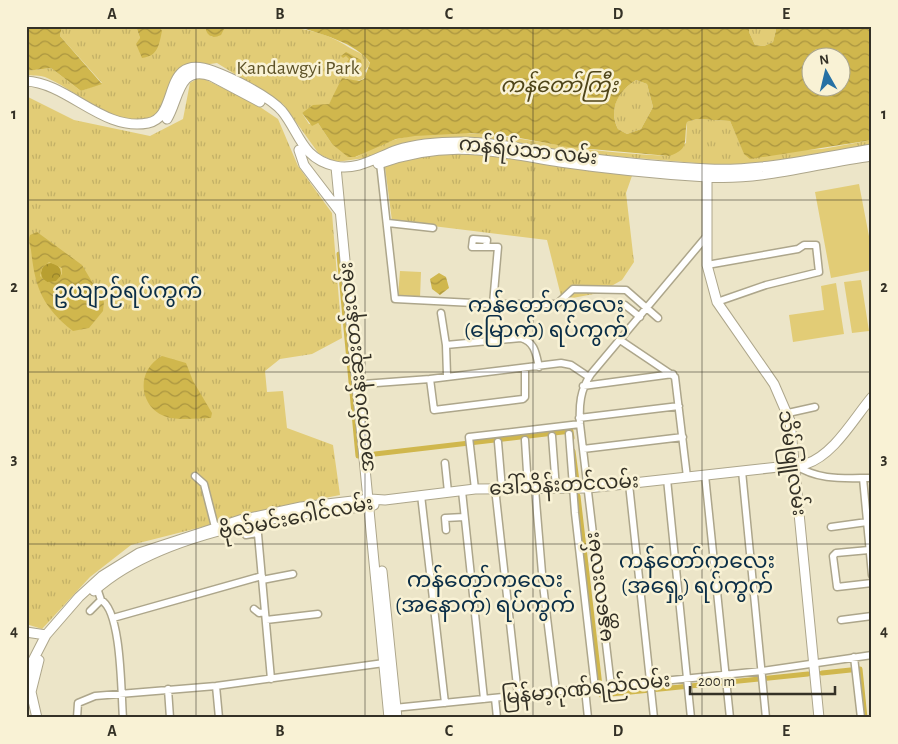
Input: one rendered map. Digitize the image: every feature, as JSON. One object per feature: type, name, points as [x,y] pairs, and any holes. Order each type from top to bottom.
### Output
[{"type":"main road","points":[[26,86],[45,88],[115,119],[132,124],[148,124],[158,119],[164,113],[173,84],[192,68],[207,69],[248,89],[280,109],[304,165],[342,214]]},
{"type":"main road","points":[[26,80],[47,84],[67,99]]},
{"type":"main road","points":[[292,135],[313,156],[339,169]]},
{"type":"main road","name":"ကန်ရိပ်သာ လမ်း","points":[[339,169],[358,166],[411,146],[464,142],[514,146],[561,155],[707,173],[757,168],[872,149]]},
{"type":"main road","points":[[299,150],[317,164],[358,171],[380,163],[423,152],[479,149],[561,162],[760,176],[872,156]]},
{"type":"main road","name":"အထက်ပန်းဆိုးတန်းလမ်း","points":[[339,169],[342,214],[346,236]]},
{"type":"main road","name":"အထက်ပန်းဆိုးတန်းလမ်း","points":[[339,169],[393,713]]},
{"type":"main road","name":"သိမ်ဖြူလမ်း","points":[[707,173],[707,265],[717,302],[774,384],[788,413],[795,465],[812,663],[819,718]]},
{"type":"main road","name":"ဒေါ်သိန်းတင်လမ်း","points":[[372,502],[475,489],[588,488],[795,465],[815,461],[832,445],[872,397]]},
{"type":"main road","name":"ဗိုလ်မင်းဂေါင်လမ်း","points":[[27,676],[52,635],[94,587],[126,569],[176,545],[301,507],[342,502],[372,502]]},
{"type":"main road","name":"ဗိုလ်မင်းဂေါင်လမ်း","points":[[254,522],[372,502]]},
{"type":"main road","points":[[32,713],[31,694],[27,676],[46,635],[94,587],[139,553],[215,527],[254,522]]},
{"type":"main road","name":"အထက်ပန်းဆိုးတန်းလမ်း","points":[[384,626],[384,663],[393,713]]},
{"type":"main road","points":[[26,632],[46,635]]},
{"type":"main road","points":[[31,694],[38,660]]},
{"type":"street","points":[[380,163],[395,299],[493,304],[557,304],[574,289],[607,288],[626,290],[658,318]]},
{"type":"street","points":[[388,224],[433,228]]},
{"type":"street","points":[[583,386],[706,237]]},
{"type":"street","points":[[707,265],[798,249],[804,245],[816,245],[819,272],[766,285],[717,302]]},
{"type":"street","points":[[486,246],[498,247],[493,304]]},
{"type":"street","points":[[625,305],[640,317]]},
{"type":"street","points":[[441,313],[446,345],[446,375]]},
{"type":"street","points":[[446,345],[521,338],[530,342],[533,346],[538,367]]},
{"type":"street","points":[[620,340],[674,375],[688,477]]},
{"type":"street","points":[[361,384],[430,379],[446,375],[525,369],[562,363],[570,365],[589,377]]},
{"type":"street","points":[[430,379],[434,410],[438,410],[523,400],[525,397],[525,369]]},
{"type":"street","points":[[583,386],[674,375]]},
{"type":"street","name":"မန္တလေးလမ်း","points":[[583,386],[579,421],[610,686]]},
{"type":"street","points":[[475,489],[469,437],[679,406]]},
{"type":"street","points":[[788,413],[815,407]]},
{"type":"street","name":"မန္တလေးလမ်း","points":[[569,434],[575,513],[595,688]]},
{"type":"street","points":[[552,436],[556,489]]},
{"type":"street","points":[[582,449],[683,437]]},
{"type":"street","points":[[525,440],[556,692]]},
{"type":"street","points":[[498,442],[499,488],[518,695]]},
{"type":"street","points":[[445,463],[448,492]]},
{"type":"street","points":[[795,465],[809,474],[819,477],[872,478]]},
{"type":"street","points":[[742,471],[766,718]]},
{"type":"street","points":[[705,475],[730,718]]},
{"type":"street","points":[[195,476],[204,484],[215,527]]},
{"type":"street","points":[[863,478],[872,575]]},
{"type":"street","points":[[667,480],[691,718]]},
{"type":"street","points":[[629,484],[654,718]]},
{"type":"street","points":[[462,490],[484,699]]},
{"type":"street","points":[[421,495],[445,703]]},
{"type":"street","points":[[446,530],[445,518],[464,517]]},
{"type":"street","points":[[254,522],[258,534],[271,679]]},
{"type":"street","points":[[831,527],[867,522]]},
{"type":"street","points":[[246,535],[258,534]]},
{"type":"street","points":[[870,550],[836,553],[833,556],[837,587],[872,583]]},
{"type":"street","points":[[113,618],[262,578],[293,574]]},
{"type":"street","points":[[94,587],[101,600],[106,602],[116,629],[124,718]]},
{"type":"street","points":[[90,612],[101,600]]},
{"type":"street","points":[[254,609],[265,616],[318,614]]},
{"type":"street","points":[[841,620],[872,616]]},
{"type":"street","name":"မြန်မာ့ဂုဏ်ရည်လမ်း","points":[[393,713],[445,703],[518,695],[651,682],[688,681],[726,674],[762,671],[872,655]]},
{"type":"street","points":[[854,657],[861,718]]},
{"type":"street","points":[[77,718],[78,703],[84,699],[122,692],[216,686],[384,663]]},
{"type":"street","points":[[216,686],[219,718]]},
{"type":"street","points":[[168,689],[170,718]]},
{"type":"street","points":[[585,689],[588,718]]},
{"type":"street","points":[[495,698],[497,718]]},
{"type":"green space","name":"Kandawgyi Park","points":[[62,26],[136,26],[140,38],[139,42],[159,29],[159,26],[206,26],[206,31],[212,37],[225,26],[290,27],[320,34],[335,40],[366,58],[370,64],[365,71],[367,74],[358,81],[345,78],[329,104],[302,113],[309,124],[318,123],[332,144],[356,157],[397,139],[440,133],[482,134],[579,148],[669,156],[686,143],[687,122],[697,119],[730,121],[744,153],[822,149],[872,140],[872,144],[759,164],[707,164],[567,152],[489,141],[336,162],[319,154],[283,104],[217,63],[189,67],[157,116],[143,120],[128,119],[114,115],[45,77],[26,75],[26,71],[51,68],[81,91],[102,83],[60,36]]},
{"type":"green space","points":[[749,26],[774,26],[776,30],[773,42],[764,46],[755,45],[749,32]]},
{"type":"green space","points":[[200,77],[254,103],[278,119],[298,166],[332,213],[342,338],[312,354],[280,359],[265,371],[267,392],[283,391],[287,428],[333,445],[340,495],[284,506],[131,545],[90,577],[42,629],[26,624],[26,96],[74,120],[150,136],[183,119],[190,83]]},
{"type":"green space","points":[[636,80],[647,84],[653,107],[641,129],[627,134],[618,129],[615,122],[616,101],[624,89]]},
{"type":"green space","points":[[445,153],[487,154],[633,173],[626,193],[634,262],[622,280],[599,293],[562,300],[547,240],[392,221],[385,167],[411,158]]},
{"type":"green space","points":[[859,184],[872,252],[872,270],[831,278],[815,192]]},
{"type":"green space","points":[[51,263],[58,266],[61,273],[58,280],[51,283],[44,280],[41,273],[44,266]]},
{"type":"green space","points":[[400,271],[421,272],[420,298],[398,296]]},
{"type":"green space","points":[[861,280],[869,331],[852,333],[844,282]]},
{"type":"green space","points":[[836,283],[844,334],[793,342],[789,315],[824,310],[821,286]]},
{"type":"water","points":[[26,26],[62,26],[60,36],[102,84],[81,91],[51,68],[26,71]]},
{"type":"water","points":[[136,26],[159,26],[162,31],[157,49],[147,57],[142,58],[136,44],[140,38]]},
{"type":"water","points":[[206,26],[225,27],[221,35],[214,37],[206,31]]},
{"type":"water","name":"ကန်တော်ကြီး","points":[[295,26],[749,26],[749,32],[755,45],[764,46],[773,42],[776,30],[774,26],[872,26],[872,140],[750,159],[744,154],[730,121],[697,119],[687,122],[683,147],[669,156],[568,147],[509,136],[470,133],[396,139],[355,157],[348,157],[332,144],[318,123],[312,126],[302,113],[313,105],[329,104],[342,78],[359,81],[364,79],[370,63],[364,56],[347,44]],"holes":[[[636,80],[647,84],[653,107],[641,129],[627,134],[618,129],[615,122],[616,101],[624,90]]]},
{"type":"water","points":[[346,52],[361,60],[362,65],[358,74],[355,75],[343,68],[349,59],[346,56],[343,58],[341,56]]},
{"type":"water","points":[[37,232],[82,265],[104,302],[103,311],[89,328],[73,331],[47,305],[35,275],[29,242],[30,235]],"holes":[[[49,262],[62,268],[62,274],[56,281],[47,282],[40,276],[42,268]]]},
{"type":"water","points":[[439,273],[446,277],[449,288],[440,295],[432,289],[430,279]]},
{"type":"water","points":[[162,356],[186,363],[193,381],[212,413],[211,418],[171,418],[152,408],[144,391],[144,381],[153,363]]},
{"type":"waterway","points":[[339,254],[358,456],[361,456]]},
{"type":"waterway","points":[[375,454],[571,431],[572,438]]},
{"type":"waterway","points":[[573,451],[577,481]]},
{"type":"waterway","points":[[578,496],[601,695],[808,674]]},
{"type":"waterway","points":[[822,673],[860,669],[865,718]]},
{"type":"district","name":"ဥယျာဉ်ရပ်ကွက်","points":[[128,291]]},
{"type":"district","name":"ကန်တော်ကလေး (မြောက်) ရပ်ကွက်","points":[[546,318]]},
{"type":"district","name":"ကန်တော်ကလေး (အရှေ့) ရပ်ကွက်","points":[[697,574]]},
{"type":"district","name":"ကန်တော်ကလေး (အနောက်) ရပ်ကွက်","points":[[485,592]]}]
